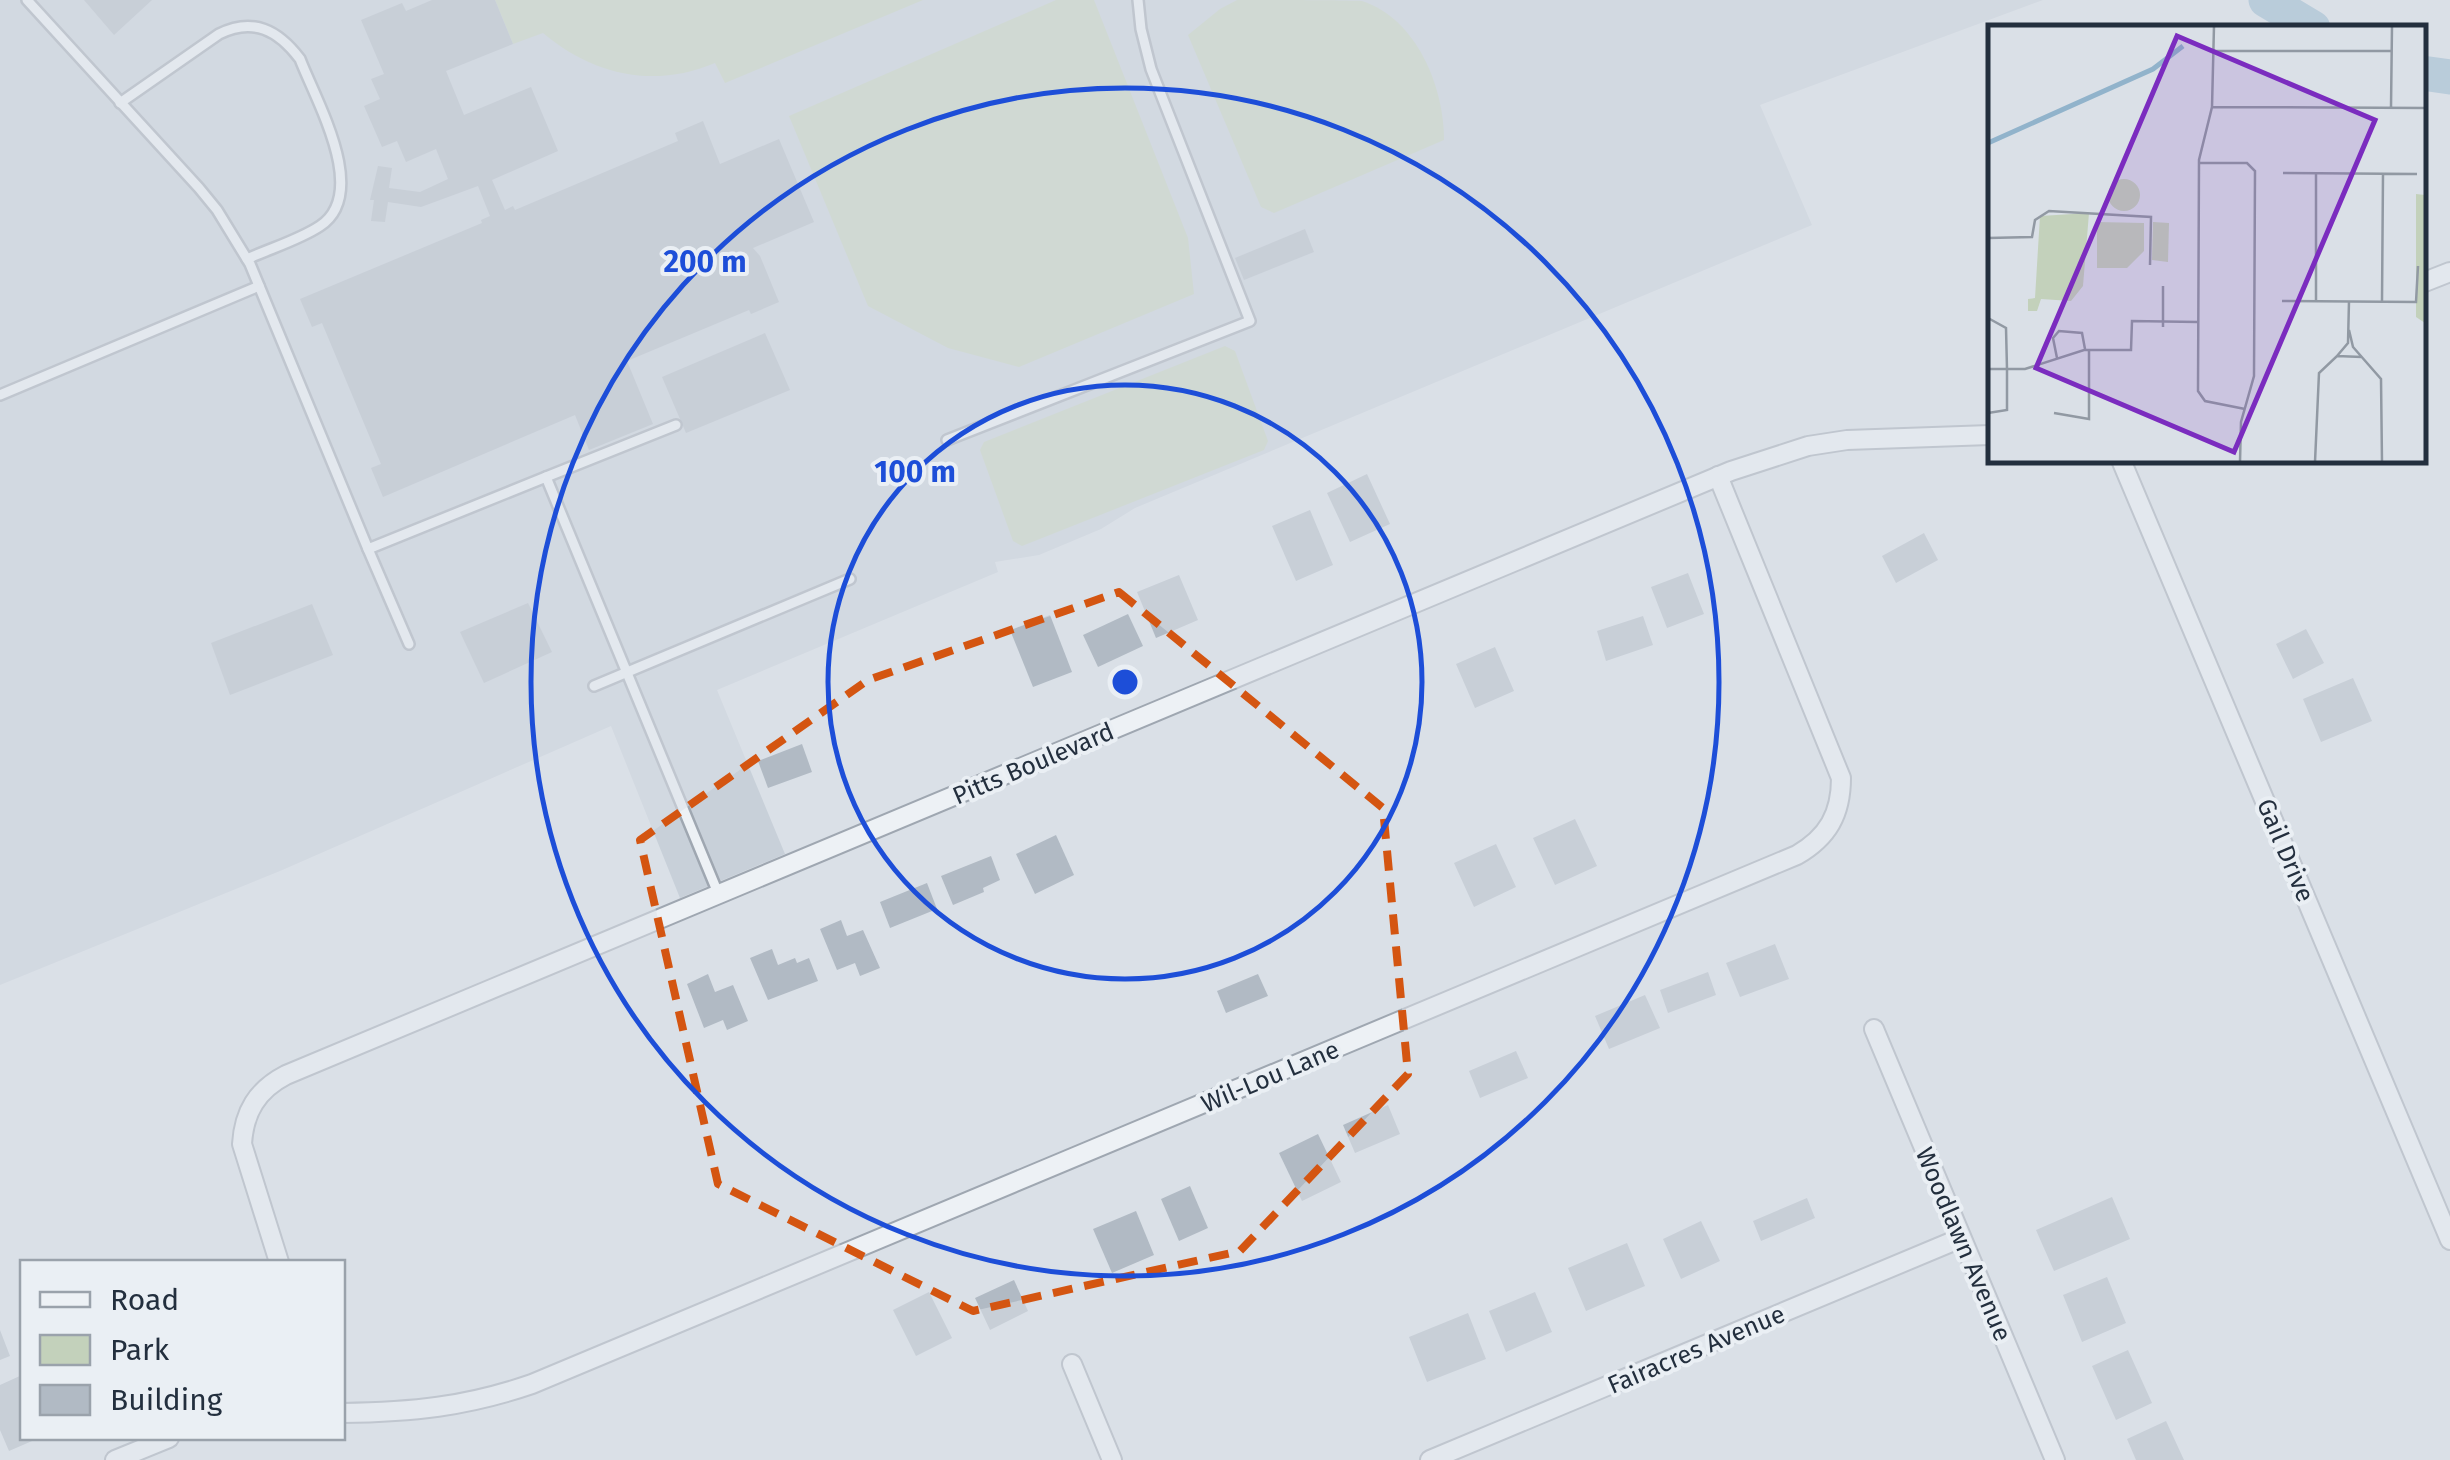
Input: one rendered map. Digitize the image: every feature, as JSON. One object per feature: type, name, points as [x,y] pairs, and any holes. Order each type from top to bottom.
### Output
[{"type":"street","points":[[2425,283],[2450,272]]},
{"type":"street","name":"Pitts Boulevard","points":[[278,1260],[242,1144],[250,1108],[275,1080],[1770,456],[1847,440],[1988,434]]},
{"type":"street","name":"Gail Drive","points":[[2122,462],[2450,1240]]},
{"type":"street","name":"Wil-Lou Lane","points":[[345,1413],[424,1411],[532,1384],[1813,846],[1836,816],[1841,778],[1718,476]]},
{"type":"street","name":"Woodlawn Avenue","points":[[1874,1029],[2055,1460]]},
{"type":"street","name":"Fairacres Avenue","points":[[1430,1460],[1962,1238]]},
{"type":"street","points":[[1072,1364],[1112,1460]]},
{"type":"street","points":[[115,1460],[163,1440]]},
{"type":"lane","points":[[26,0],[209,200],[247,259],[409,644]]},
{"type":"lane","points":[[948,440],[1250,321],[1151,69],[1140,29],[1138,0]]},
{"type":"lane","points":[[120,102],[219,34],[234,28],[263,27],[293,49],[300,58],[339,162],[342,194],[334,212],[322,225],[247,259]]},
{"type":"lane","points":[[0,395],[259,286]]},
{"type":"lane","points":[[368,549],[676,425]]},
{"type":"lane","points":[[546,477],[718,894]]},
{"type":"lane","points":[[594,686],[850,579]]},
{"type":"highlighted area","points":[[1119,592],[1383,808],[1408,1074],[1240,1251],[973,1311],[718,1184],[640,840],[868,680]]},
{"type":"shaded area","points":[[0,0],[2043,0],[1760,105],[1812,225],[1135,508],[1101,529],[1039,555],[995,562],[998,572],[717,690],[785,854],[680,898],[611,726],[280,871],[0,985]]},
{"type":"green space","points":[[495,0],[923,0],[725,83],[715,63],[669,75],[625,74],[582,59],[543,33],[513,44]]},
{"type":"green space","points":[[1056,0],[1094,0],[1188,238],[1194,294],[1019,367],[948,348],[868,306],[789,116]]},
{"type":"green space","points":[[1237,0],[1362,1],[1381,10],[1398,23],[1424,57],[1439,98],[1444,140],[1274,213],[1261,207],[1188,35]]},
{"type":"green space","points":[[1225,346],[1235,351],[1268,441],[1264,450],[1022,546],[1013,541],[980,450],[984,442]]},
{"type":"building","points":[[84,0],[152,0],[114,35]]},
{"type":"building","points":[[432,0],[495,0],[513,44],[446,71],[464,115],[531,87],[558,151],[492,180],[505,210],[513,206],[515,210],[678,141],[675,133],[703,121],[720,164],[779,139],[814,222],[753,248],[779,302],[751,314],[749,310],[627,361],[653,424],[589,450],[575,415],[383,497],[371,468],[381,464],[322,323],[312,327],[300,299],[482,223],[490,216],[478,186],[421,207],[388,202],[385,222],[371,221],[374,200],[370,200],[378,166],[392,168],[389,188],[420,192],[448,179],[436,149],[406,162],[397,141],[382,147],[364,106],[380,99],[371,79],[384,74],[361,20],[402,3],[406,11]]},
{"type":"building","points":[[1305,229],[1314,252],[1244,280],[1235,258]]},
{"type":"building","points":[[765,333],[790,390],[686,433],[662,377]]},
{"type":"building","points":[[1367,474],[1390,524],[1350,542],[1327,493]]},
{"type":"building","points":[[1310,510],[1333,565],[1296,581],[1272,526]]},
{"type":"building","points":[[1924,533],[1938,560],[1896,583],[1882,556]]},
{"type":"building","points":[[1688,573],[1704,614],[1667,628],[1651,587]]},
{"type":"building","points":[[1179,575],[1198,620],[1156,638],[1137,592]]},
{"type":"building","points":[[528,603],[552,652],[484,683],[460,632]]},
{"type":"building","points":[[312,604],[333,655],[230,695],[211,643]]},
{"type":"building","points":[[1128,614],[1143,646],[1098,667],[1083,635]]},
{"type":"building","points":[[1050,615],[1072,672],[1033,687],[1010,630]]},
{"type":"building","points":[[1643,616],[1653,645],[1606,661],[1597,631]]},
{"type":"building","points":[[2306,629],[2324,663],[2293,679],[2276,644]]},
{"type":"building","points":[[1495,647],[1514,691],[1475,708],[1456,664]]},
{"type":"building","points":[[2353,678],[2372,721],[2321,742],[2303,699]]},
{"type":"building","points":[[802,744],[812,772],[768,788],[758,761]]},
{"type":"building","points":[[1575,819],[1597,866],[1555,885],[1533,838]]},
{"type":"building","points":[[1056,835],[1074,875],[1035,894],[1016,854]]},
{"type":"building","points":[[1496,844],[1516,887],[1474,907],[1454,863]]},
{"type":"building","points":[[991,856],[1000,880],[983,888],[984,892],[953,905],[941,876]]},
{"type":"building","points":[[927,883],[937,909],[890,928],[880,902]]},
{"type":"building","points":[[841,920],[847,936],[863,930],[880,968],[860,976],[855,963],[837,970],[820,929]]},
{"type":"building","points":[[1775,944],[1789,979],[1740,997],[1726,963]]},
{"type":"building","points":[[772,949],[778,965],[795,958],[797,963],[809,958],[818,981],[768,1000],[750,958]]},
{"type":"building","points":[[1708,972],[1716,995],[1668,1013],[1660,990]]},
{"type":"building","points":[[708,974],[715,992],[733,985],[748,1021],[727,1030],[723,1020],[704,1028],[687,984]]},
{"type":"building","points":[[1258,974],[1268,996],[1226,1013],[1217,991]]},
{"type":"building","points":[[1645,995],[1660,1028],[1609,1049],[1595,1016]]},
{"type":"building","points":[[1516,1051],[1528,1078],[1480,1098],[1469,1071]]},
{"type":"building","points":[[1388,1105],[1400,1134],[1355,1153],[1343,1125]]},
{"type":"building","points":[[1318,1134],[1341,1182],[1302,1201],[1279,1153]]},
{"type":"building","points":[[1190,1186],[1208,1228],[1179,1241],[1161,1199]]},
{"type":"building","points":[[2112,1197],[2130,1239],[2054,1271],[2036,1230]]},
{"type":"building","points":[[1807,1198],[1815,1218],[1761,1241],[1753,1221]]},
{"type":"building","points":[[1136,1211],[1154,1255],[1112,1273],[1093,1229]]},
{"type":"building","points":[[1701,1221],[1720,1261],[1681,1279],[1663,1239]]},
{"type":"building","points":[[1627,1243],[1645,1286],[1586,1311],[1568,1268]]},
{"type":"building","points":[[2107,1277],[2126,1323],[2082,1342],[2063,1295]]},
{"type":"building","points":[[1014,1280],[1028,1311],[990,1330],[975,1298]]},
{"type":"building","points":[[929,1292],[952,1338],[916,1356],[893,1310]]},
{"type":"building","points":[[1535,1292],[1552,1332],[1506,1352],[1489,1311]]},
{"type":"building","points":[[1468,1313],[1486,1359],[1427,1382],[1409,1337]]},
{"type":"building","points":[[0,1330],[10,1356],[0,1360]]},
{"type":"building","points":[[2128,1350],[2152,1403],[2116,1420],[2092,1366]]},
{"type":"building","points":[[20,1376],[20,1440],[34,1440],[9,1451],[0,1430],[0,1385]]},
{"type":"building","points":[[2166,1421],[2184,1460],[2136,1460],[2127,1439]]},
{"type":"waterway","points":[[2266,0],[2308,25]]},
{"type":"waterway","points":[[2425,73],[2450,77]]}]
